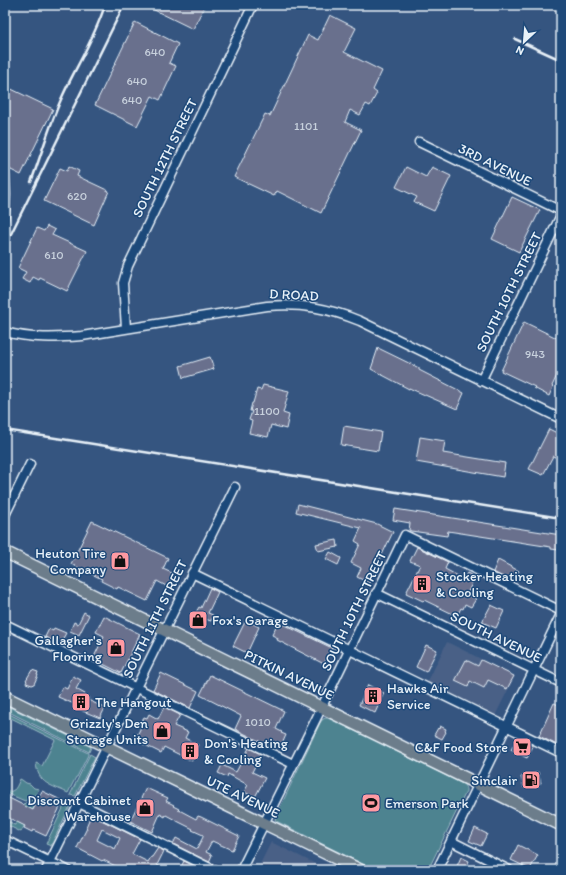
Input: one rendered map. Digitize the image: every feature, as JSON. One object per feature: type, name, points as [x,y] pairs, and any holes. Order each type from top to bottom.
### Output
[{"type":"main road","name":"PITKIN AVENUE","points":[[5,552],[561,825]]},
{"type":"main road","name":"UTE AVENUE","points":[[5,697],[360,870]]},
{"type":"street","name":"SOUTH 12TH STREET","points":[[126,328],[123,283],[128,266],[254,5]]},
{"type":"street","name":"3RD AVENUE","points":[[418,142],[561,211]]},
{"type":"street","name":"SOUTH 10TH STREET","points":[[481,381],[561,215]]},
{"type":"street","name":"D ROAD","points":[[5,332],[28,337],[63,338],[267,306],[288,305],[317,307],[360,321],[561,419]]},
{"type":"street","points":[[5,516],[30,464]]},
{"type":"street","name":"SOUTH 11TH STREET","points":[[46,870],[235,487]]},
{"type":"street","name":"SOUTH 10TH STREET","points":[[241,870],[405,535],[561,611]]},
{"type":"street","points":[[192,573],[561,754]]},
{"type":"street","name":"SOUTH AVENUE","points":[[376,593],[561,683]]},
{"type":"street","points":[[437,870],[561,614]]},
{"type":"street","points":[[5,624],[293,764]]},
{"type":"street","points":[[79,803],[214,870]]},
{"type":"street","points":[[5,840],[67,870]]},
{"type":"street","points":[[451,841],[509,870]]},
{"type":"shaded area","points":[[447,642],[515,676],[495,716],[427,683]]},
{"type":"shaded area","points":[[271,842],[328,870],[257,870]]},
{"type":"green space","points":[[5,705],[91,747],[89,752],[5,710]]},
{"type":"green space","points":[[5,712],[88,753],[68,793],[46,783],[39,775],[37,770],[36,763],[42,766],[55,740],[5,715]]},
{"type":"green space","name":"Emerson Park","points":[[325,718],[328,718],[465,786],[465,794],[428,870],[375,870],[276,821],[276,816],[320,723]]},
{"type":"green space","points":[[90,754],[95,757],[75,796],[70,795]]},
{"type":"green space","points":[[20,779],[30,784],[34,788],[39,789],[36,794],[25,801],[6,793],[7,791],[14,790]]},
{"type":"green space","points":[[37,797],[38,798],[36,801],[38,803],[34,807],[21,832],[5,824],[5,817],[9,823],[11,822],[15,825],[23,804]]},
{"type":"green space","points":[[66,802],[70,806],[51,846],[46,844]]},
{"type":"building","points":[[144,5],[205,5],[193,29]]},
{"type":"building","points":[[330,15],[356,28],[344,52],[382,71],[373,90],[377,93],[370,106],[366,104],[360,115],[350,110],[345,122],[361,130],[321,213],[277,191],[274,196],[234,177],[265,114],[270,116],[308,35],[318,40]]},
{"type":"building","points":[[135,22],[178,44],[169,63],[176,66],[160,100],[152,96],[137,126],[95,105]]},
{"type":"building","points":[[5,86],[53,109],[21,175],[5,167]]},
{"type":"building","points":[[69,166],[79,171],[77,176],[109,191],[94,225],[44,201],[60,168],[67,171]]},
{"type":"building","points":[[406,167],[426,177],[432,167],[451,176],[434,211],[414,202],[417,197],[396,187]]},
{"type":"building","points":[[512,197],[540,210],[519,252],[492,239]]},
{"type":"building","points":[[47,226],[55,230],[52,235],[87,251],[67,291],[40,278],[39,280],[33,277],[30,283],[22,279],[26,272],[18,268],[37,228],[44,231]]},
{"type":"building","points":[[524,322],[561,340],[561,367],[549,396],[534,388],[535,387],[501,371]]},
{"type":"building","points":[[378,348],[419,368],[419,370],[464,393],[457,409],[409,389],[371,369]]},
{"type":"building","points":[[210,357],[214,369],[183,378],[180,366]]},
{"type":"building","points":[[263,385],[289,391],[283,413],[289,415],[286,429],[271,425],[268,437],[249,433],[252,421],[249,420],[252,411],[250,411],[252,403],[257,389],[261,390]]},
{"type":"building","points":[[344,426],[381,432],[378,451],[341,445]]},
{"type":"building","points":[[549,429],[561,435],[561,460],[553,456],[543,475],[529,469]]},
{"type":"building","points":[[420,437],[445,441],[443,453],[505,463],[503,477],[416,462]]},
{"type":"building","points":[[298,504],[377,524],[393,532],[379,561],[378,560],[369,583],[357,577],[361,568],[351,563],[360,544],[355,541],[361,528],[296,512]]},
{"type":"building","points":[[395,509],[561,535],[561,549],[551,549],[551,547],[448,531],[447,536],[411,531],[409,530],[410,523],[393,520]]},
{"type":"building","name":"Heuton Tire Company","points":[[92,521],[168,558],[163,569],[174,574],[168,587],[157,581],[147,601],[118,587],[117,589],[101,581],[102,579],[71,564]]},
{"type":"building","points":[[337,540],[338,547],[318,551],[316,544]]},
{"type":"building","points":[[417,547],[448,562],[445,569],[464,579],[467,573],[475,577],[467,594],[476,599],[471,607],[465,604],[457,616],[406,593],[420,565],[410,561]]},
{"type":"building","points":[[330,552],[341,558],[338,565],[326,559]]},
{"type":"building","points":[[498,560],[519,571],[513,582],[493,572]]},
{"type":"building","points":[[210,588],[218,592],[208,613],[213,615],[211,621],[205,619],[201,627],[190,623],[199,607],[201,608]]},
{"type":"building","points":[[491,605],[504,611],[496,628],[482,622]]},
{"type":"building","points":[[84,612],[89,615],[79,635],[70,631],[74,622],[78,624]]},
{"type":"building","name":"Gallagher's Flooring","points":[[104,616],[140,634],[121,673],[93,659],[104,636],[96,632]]},
{"type":"building","points":[[246,620],[259,627],[247,653],[233,646]]},
{"type":"building","points":[[278,622],[332,648],[324,664],[277,640],[278,638],[272,635]]},
{"type":"building","points":[[54,628],[66,633],[60,644],[45,637],[49,629],[53,631]]},
{"type":"building","points":[[426,645],[437,650],[426,672],[416,667]]},
{"type":"building","points":[[466,660],[478,666],[481,660],[514,676],[507,689],[488,680],[484,688],[470,681],[468,687],[455,681]]},
{"type":"building","points":[[32,670],[38,672],[38,675],[34,684],[32,685],[26,683],[26,680]]},
{"type":"building","points":[[161,673],[198,691],[190,708],[153,690]]},
{"type":"building","points":[[210,675],[284,711],[276,729],[286,735],[282,744],[270,740],[267,745],[235,729],[241,716],[200,695]]},
{"type":"building","points":[[73,676],[81,680],[76,689],[85,694],[84,696],[89,698],[88,700],[105,708],[100,718],[73,707],[74,704],[58,697],[63,687],[67,689]]},
{"type":"building","name":"Hawks Air Service","points":[[368,685],[384,693],[375,713],[359,705]]},
{"type":"building","points":[[554,703],[561,706],[561,747],[539,736]]},
{"type":"building","points":[[164,707],[180,715],[174,726],[188,732],[185,738],[198,745],[192,761],[164,747],[161,753],[135,740],[141,727],[139,726],[144,717],[147,718],[149,714],[158,719]]},
{"type":"building","points":[[440,726],[446,729],[442,739],[434,735]]},
{"type":"building","name":"C&F Food Store","points":[[517,738],[533,746],[527,758],[511,750]]},
{"type":"building","points":[[249,748],[261,754],[252,772],[265,778],[255,797],[244,792],[248,785],[228,774],[227,777],[218,773],[222,765],[236,772]]},
{"type":"building","name":"Sinclair","points":[[538,772],[541,783],[524,788],[521,777]]},
{"type":"building","points":[[146,788],[168,798],[166,801],[174,805],[173,806],[179,809],[178,810],[196,819],[198,816],[201,817],[239,836],[232,850],[212,841],[206,852],[212,855],[209,862],[173,844],[176,838],[197,849],[203,835],[192,830],[193,829],[166,815],[165,817],[160,814],[152,832],[130,821]]},
{"type":"building","points":[[42,791],[63,801],[46,836],[33,830],[32,832],[24,828],[25,826],[5,816],[5,796],[33,810]]},
{"type":"building","points":[[91,815],[140,839],[132,854],[148,862],[158,848],[164,851],[157,865],[167,870],[124,870],[77,848],[87,828],[86,827]],"holes":[[[102,829],[120,838],[115,849],[97,840]]]},
{"type":"building","points":[[475,828],[487,834],[481,846],[469,841]]},
{"type":"building","points":[[518,845],[538,855],[530,869],[511,860]]},
{"type":"building","points":[[461,857],[469,861],[465,870],[457,866]]},
{"type":"building","points":[[184,861],[202,870],[187,870],[181,867]]},
{"type":"railway","points":[[31,182],[58,106],[91,40],[105,5]]},
{"type":"railway","points":[[5,246],[124,5]]},
{"type":"railway","points":[[515,39],[561,60]]},
{"type":"railway","points":[[5,236],[10,206],[9,175]]},
{"type":"railway","points":[[5,430],[561,518]]},
{"type":"place","name":"Heuton Tire Company","points":[[120,561]]},
{"type":"place","name":"Stocker Heating & Cooling","points":[[422,584]]},
{"type":"place","name":"Fox's Garage","points":[[198,620]]},
{"type":"place","name":"Gallagher's Flooring","points":[[116,648]]},
{"type":"place","name":"Hawks Air Service","points":[[373,696]]},
{"type":"place","name":"The Hangout","points":[[81,702]]},
{"type":"place","name":"Grizzly's Den Storage Units","points":[[162,731]]},
{"type":"place","name":"C&F Food Store","points":[[522,747]]},
{"type":"place","name":"Don's Heating & Cooling","points":[[190,751]]},
{"type":"place","name":"Sinclair","points":[[531,780]]},
{"type":"place","name":"Emerson Park","points":[[371,803]]},
{"type":"place","name":"Discount Cabinet Warehouse","points":[[145,808]]}]
